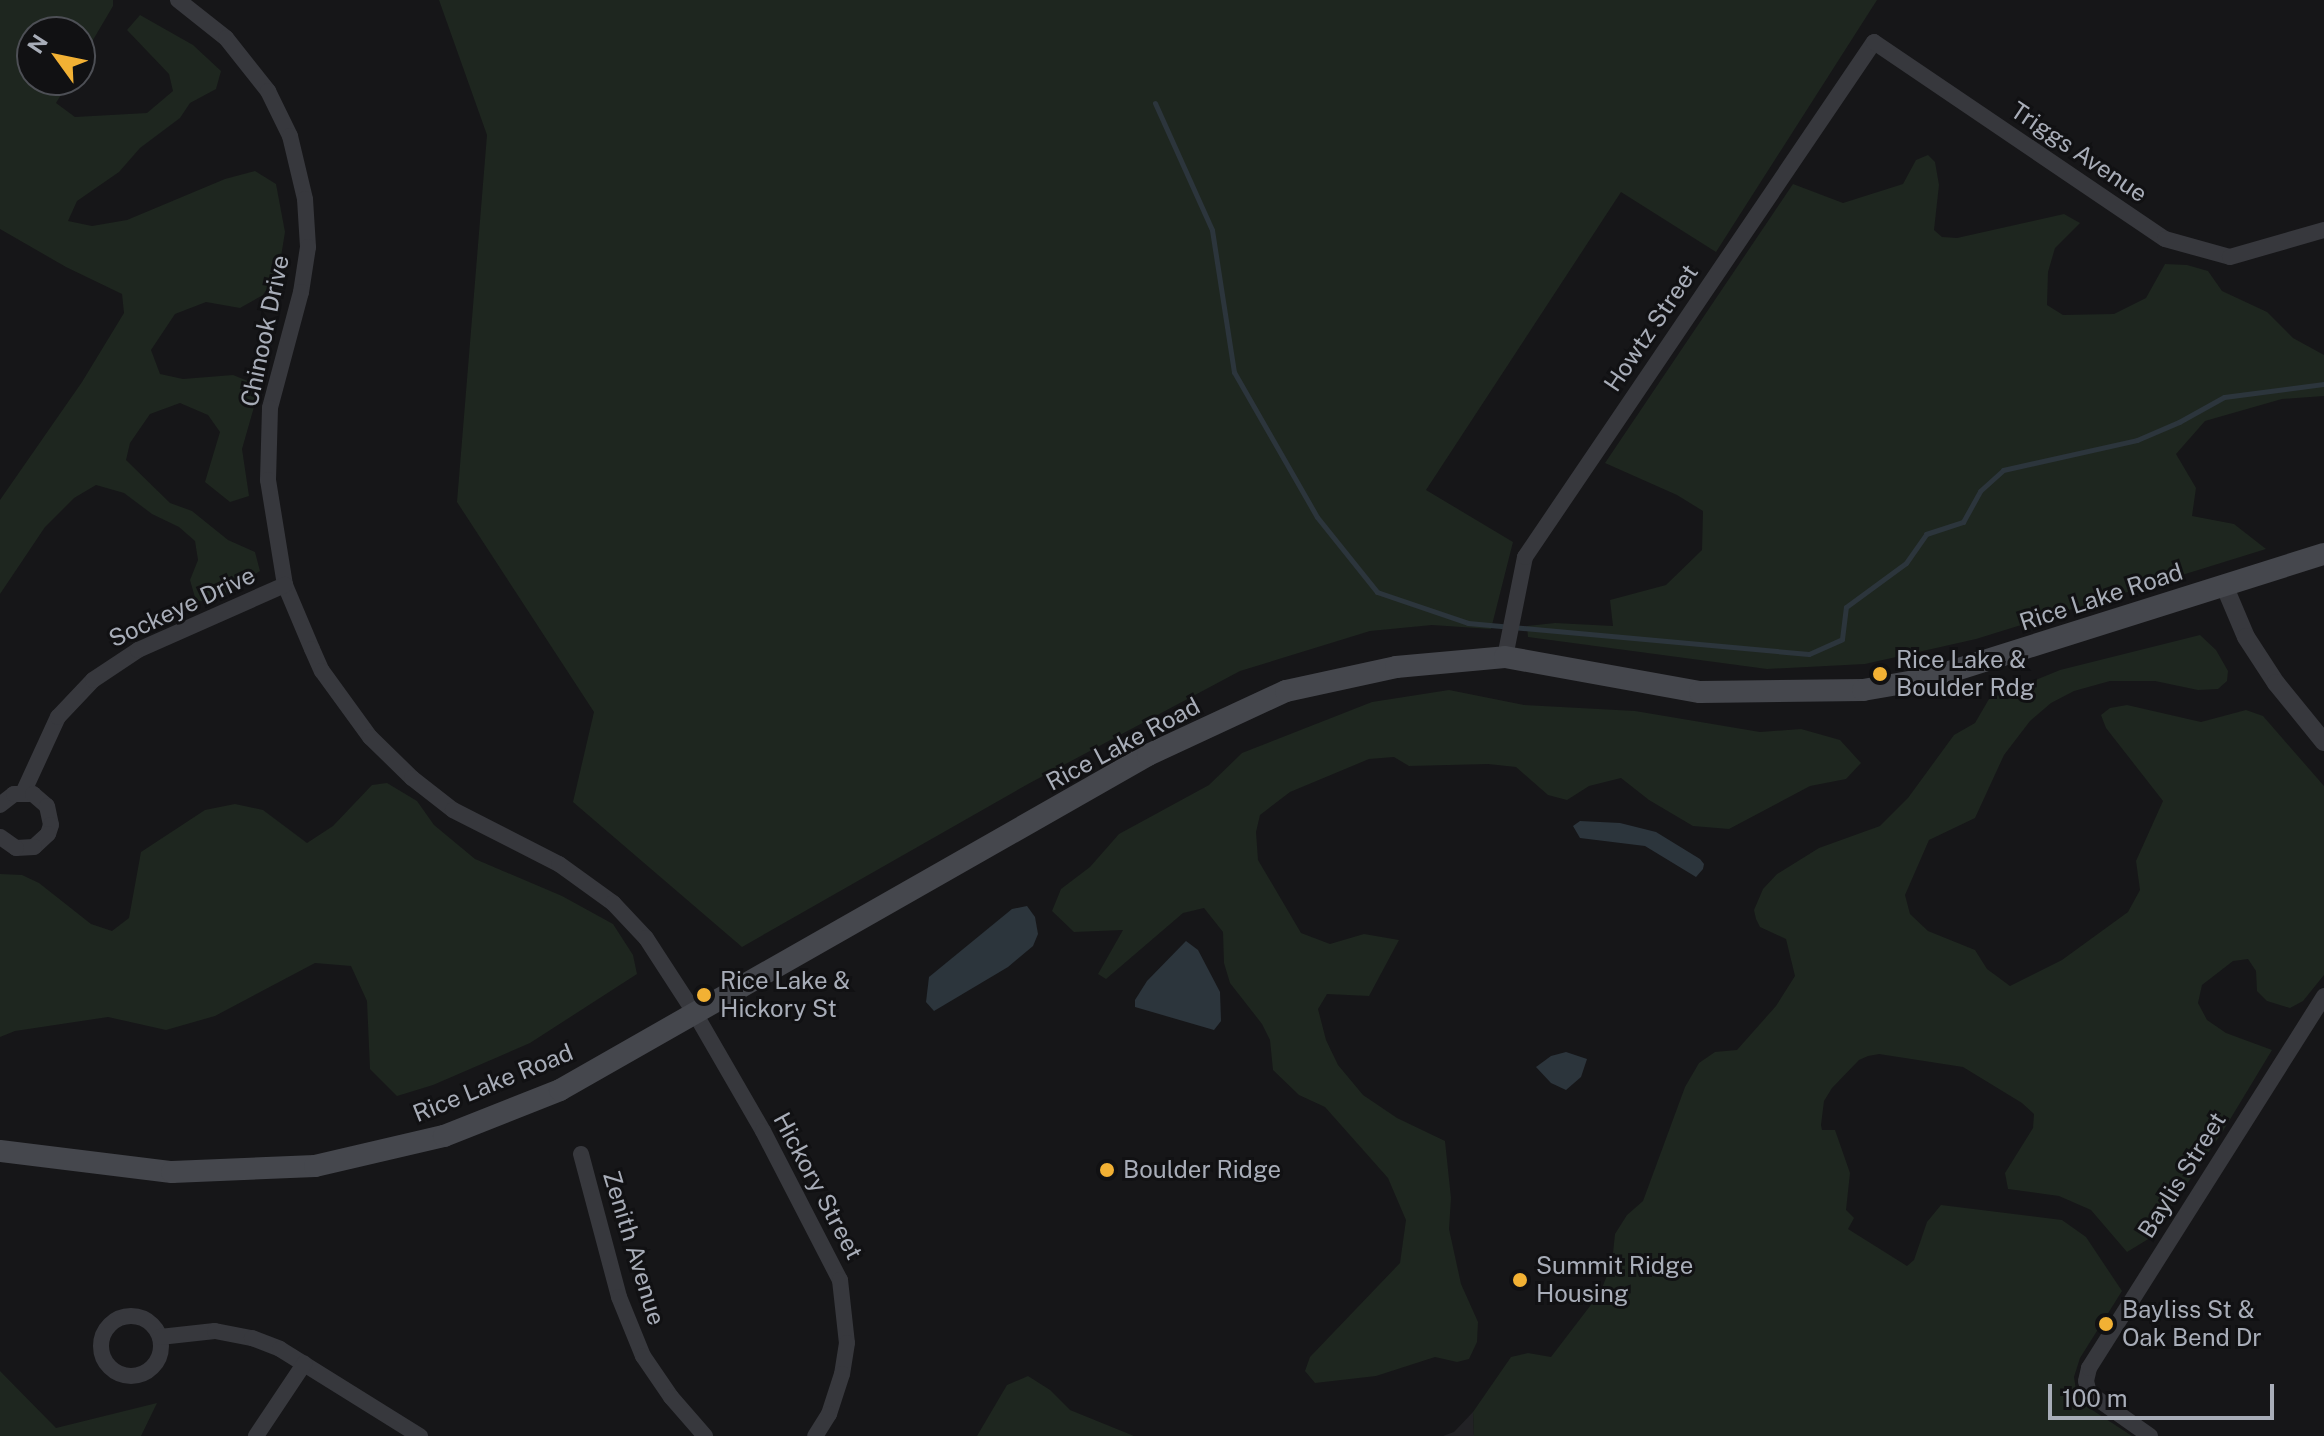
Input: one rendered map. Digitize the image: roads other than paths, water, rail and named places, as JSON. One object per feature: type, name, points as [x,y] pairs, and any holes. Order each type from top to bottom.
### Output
[{"type":"main road","name":"Rice Lake Road","points":[[0,1151],[172,1172],[315,1166],[444,1136],[560,1090],[1148,755],[1286,691],[1396,667],[1505,657],[1700,692],[1863,690],[1927,679],[2324,554]]},
{"type":"street","name":"Chinook Drive","points":[[178,0],[226,38],[268,91],[290,136],[305,199],[308,247],[301,292],[270,408],[268,445],[273,523],[285,585],[322,671],[370,737],[412,778],[453,810],[559,864],[613,903],[646,938],[696,1015]]},
{"type":"street","name":"Triggs Avenue","points":[[1874,42],[2165,239],[2230,257],[2324,230]]},
{"type":"street","name":"Howtz Street","points":[[1505,657],[1525,557],[1874,42]]},
{"type":"street","name":"Sockeye Drive","points":[[23,793],[58,717],[93,680],[138,650],[285,585]]},
{"type":"street","points":[[2224,585],[2246,637],[2276,683],[2324,742]]},
{"type":"street","points":[[0,805],[6,798],[23,793],[33,794],[47,806],[51,815],[48,834],[34,847],[25,849],[7,845],[0,837]]},
{"type":"street","name":"Baylis Street","points":[[2150,1436],[2098,1403],[2089,1393],[2086,1381],[2089,1368],[2324,996]]},
{"type":"street","name":"Hickory Street","points":[[696,1015],[763,1131],[840,1280],[847,1343],[842,1374],[829,1414],[815,1436]]},
{"type":"street","name":"Zenith Avenue","points":[[581,1154],[619,1297],[643,1356],[671,1397],[705,1436]]},
{"type":"street","points":[[160,1337],[215,1331],[252,1338],[304,1364],[420,1436]]},
{"type":"street","points":[[256,1436],[304,1364]]},
{"type":"waterway","points":[[1155,103],[1212,230],[1234,372],[1317,517],[1377,592],[1468,623],[1809,654],[1842,639],[1846,607],[1906,563],[1926,534],[1963,522],[1980,491],[2003,470],[2137,440],[2179,422],[2224,397],[2324,384]]},
{"type":"place","name":"Rice Lake & Boulder Rdg","points":[[1880,674]]},
{"type":"place","name":"Rice Lake & Hickory St","points":[[704,995]]},
{"type":"place","name":"Boulder Ridge","points":[[1107,1170]]},
{"type":"place","name":"Summit Ridge Housing","points":[[1520,1280]]},
{"type":"place","name":"Bayliss St & Oak Bend Dr","points":[[2106,1324]]}]
